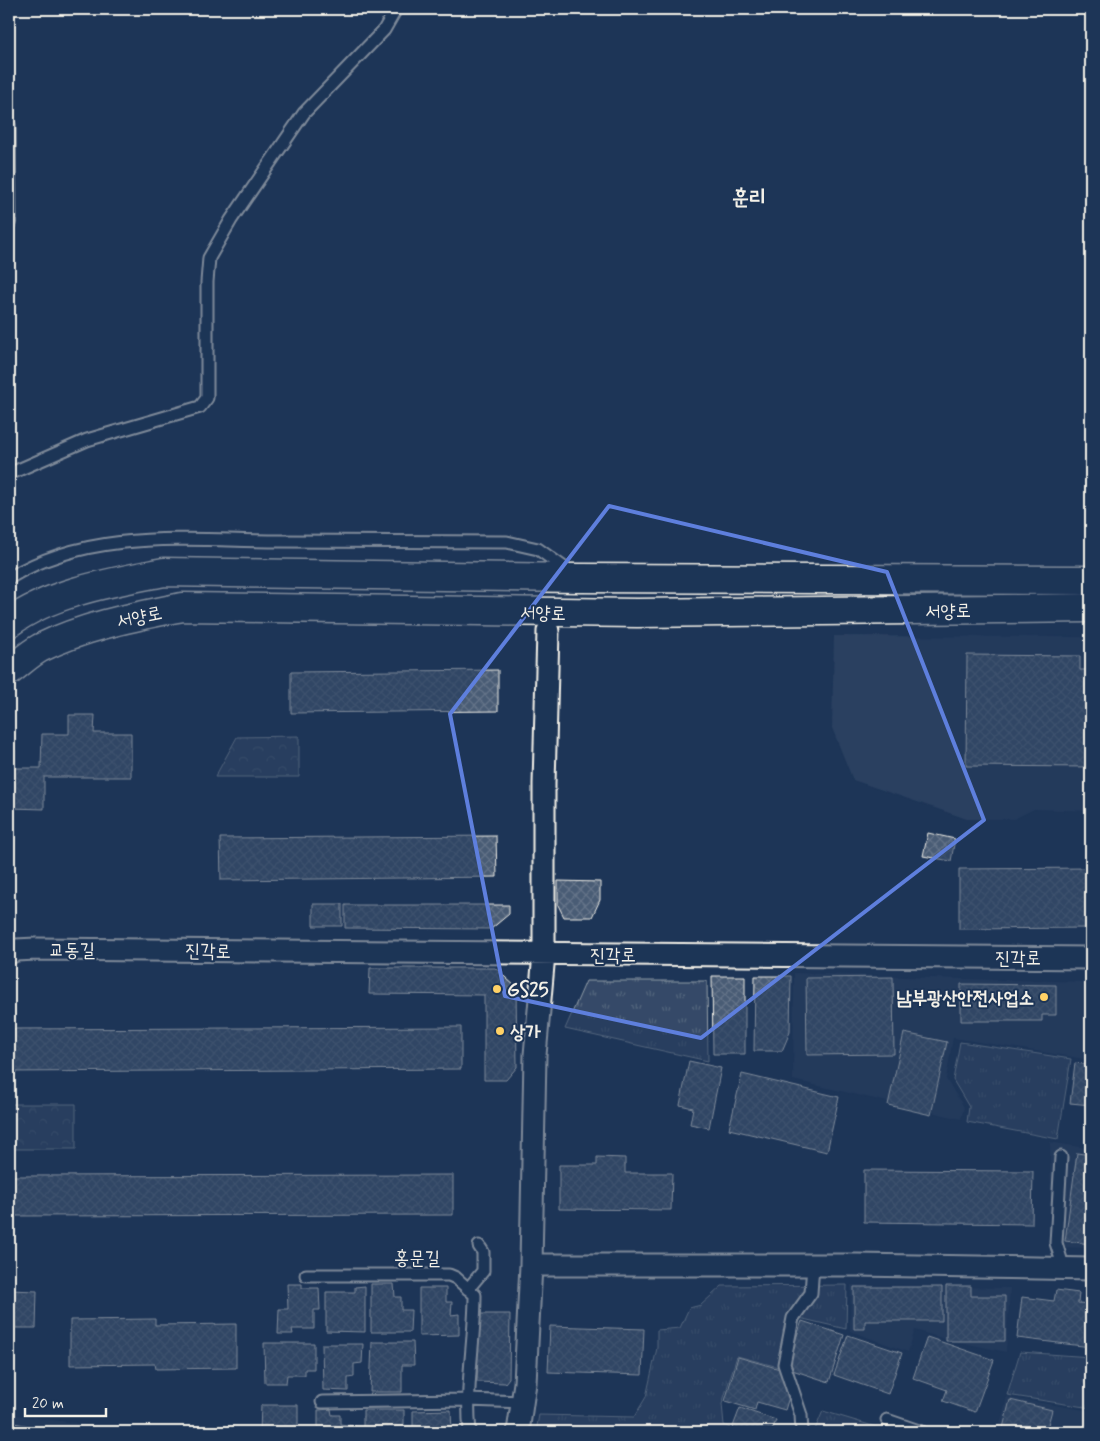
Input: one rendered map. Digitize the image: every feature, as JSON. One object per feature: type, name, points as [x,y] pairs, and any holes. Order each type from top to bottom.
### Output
[{"type":"main road","name":"서양로","points":[[9,623],[21,614],[68,594],[109,583],[164,572],[578,578],[1091,580]]},
{"type":"main road","name":"서양로","points":[[9,671],[39,649],[85,629],[182,607],[627,613],[1091,608]]},
{"type":"street","points":[[518,1432],[524,1402],[531,1265],[535,1056],[544,954],[544,784],[548,632]]},
{"type":"street","name":"교동길","points":[[9,953],[16,950],[136,950]]},
{"type":"street","name":"진각로","points":[[136,950],[1091,958]]},
{"type":"street","points":[[531,1265],[812,1265],[1091,1269]]},
{"type":"lane","points":[[9,474],[87,440],[200,407],[207,398],[207,282],[209,258],[231,220],[304,113],[384,30],[396,9]]},
{"type":"lane","points":[[9,124],[9,224]]},
{"type":"lane","points":[[9,578],[26,567],[64,554],[106,544],[155,539],[506,542],[538,550],[578,578]]},
{"type":"lane","points":[[1061,1157],[1056,1243],[1064,1268]]},
{"type":"lane","points":[[470,1432],[468,1400],[475,1295],[468,1289],[483,1271],[483,1252],[479,1246]]},
{"type":"lane","points":[[802,1432],[801,1414],[784,1364],[793,1318],[811,1293],[812,1265]]},
{"type":"lane","name":"홍문길","points":[[306,1275],[450,1275],[468,1289]]},
{"type":"lane","points":[[322,1402],[468,1400],[524,1402]]},
{"type":"lane","points":[[887,1420],[922,1432]]},
{"type":"highlighted area","points":[[609,506],[887,572],[984,820],[701,1038],[505,996],[450,714]]},
{"type":"shaded area","points":[[834,636],[1081,637],[1091,640],[1091,811],[1034,809],[1014,819],[967,819],[853,780],[832,728]]},
{"type":"shaded area","points":[[794,973],[1091,982],[1091,1060],[953,1038],[946,1079],[964,1107],[961,1119],[793,1080]]},
{"type":"shaded area","points":[[1050,1142],[1091,1149],[1091,1248],[1051,1247]]},
{"type":"shaded area","points":[[851,1285],[1010,1288],[1006,1352],[945,1339],[915,1330],[908,1352],[850,1331]]},
{"type":"shaded area","points":[[1007,1397],[1091,1411],[1091,1432],[998,1432]]},
{"type":"shaded area","points":[[9,1414],[75,1423],[125,1432],[9,1432]]},
{"type":"green space","points":[[299,736],[299,777],[215,777],[237,737]]},
{"type":"green space","points":[[586,981],[707,981],[708,1061],[565,1029]]},
{"type":"green space","points":[[960,1042],[1071,1059],[1058,1139],[967,1122],[969,1107],[953,1080]]},
{"type":"green space","points":[[9,1104],[76,1104],[76,1149],[9,1149]]},
{"type":"green space","points":[[847,1285],[846,1329],[799,1318],[786,1369],[737,1356],[722,1404],[724,1425],[730,1428],[729,1432],[536,1432],[539,1415],[634,1417],[646,1397],[657,1348],[657,1330],[680,1328],[689,1308],[701,1305],[722,1286]]},
{"type":"green space","points":[[1020,1352],[1091,1357],[1091,1408],[1007,1395]]},
{"type":"green space","points":[[823,1411],[893,1432],[814,1432]]},
{"type":"building","points":[[967,655],[1080,656],[1080,670],[1091,670],[1091,767],[966,766]]},
{"type":"building","points":[[498,670],[498,711],[291,713],[291,672]]},
{"type":"building","points":[[69,715],[95,715],[94,733],[131,733],[131,777],[44,777],[44,809],[10,808],[9,815],[9,750],[15,750],[15,768],[41,768],[42,734],[69,734]]},
{"type":"building","points":[[928,833],[955,839],[951,861],[923,856]]},
{"type":"building","points":[[496,836],[497,877],[221,880],[220,838]]},
{"type":"building","points":[[1091,868],[1091,928],[959,929],[959,869]]},
{"type":"building","points":[[558,881],[600,882],[600,900],[592,917],[564,917],[558,905]]},
{"type":"building","points":[[313,904],[342,904],[342,926],[313,926]]},
{"type":"building","points":[[345,905],[509,905],[509,914],[491,929],[345,928]]},
{"type":"building","name":"상가","points":[[370,968],[495,968],[516,987],[517,1067],[506,1080],[484,1080],[484,995],[369,994]]},
{"type":"building","points":[[712,976],[745,976],[745,1054],[713,1054]]},
{"type":"building","points":[[755,976],[791,976],[790,1032],[782,1051],[754,1051]]},
{"type":"building","points":[[893,977],[894,1054],[807,1055],[806,978]]},
{"type":"building","points":[[961,984],[1056,985],[1056,1015],[1042,1015],[1042,1021],[961,1021]]},
{"type":"building","points":[[461,1027],[461,1069],[9,1072],[9,1029]]},
{"type":"building","points":[[904,1033],[947,1042],[931,1115],[888,1105]]},
{"type":"building","points":[[689,1061],[721,1068],[709,1128],[690,1124],[693,1108],[680,1105]]},
{"type":"building","points":[[1075,1063],[1091,1065],[1091,1105],[1070,1103]]},
{"type":"building","points":[[742,1074],[839,1097],[827,1152],[729,1129]]},
{"type":"building","points":[[1077,1153],[1091,1155],[1091,1244],[1065,1241]]},
{"type":"building","points":[[597,1157],[625,1158],[625,1173],[672,1173],[671,1210],[559,1209],[559,1165],[597,1165]]},
{"type":"building","points":[[864,1170],[1033,1171],[1032,1224],[864,1222]]},
{"type":"building","points":[[453,1175],[453,1215],[9,1216],[9,1176]]},
{"type":"building","points":[[287,1284],[302,1284],[302,1288],[319,1288],[320,1310],[314,1310],[314,1329],[292,1329],[293,1334],[278,1334],[279,1309],[288,1309]]},
{"type":"building","points":[[371,1284],[394,1284],[395,1297],[401,1297],[401,1310],[411,1310],[410,1332],[371,1332]]},
{"type":"building","points":[[365,1286],[365,1332],[326,1331],[326,1292],[355,1292],[355,1287]]},
{"type":"building","points":[[946,1286],[971,1286],[971,1296],[1005,1296],[1005,1341],[946,1341]]},
{"type":"building","points":[[854,1287],[942,1287],[942,1321],[865,1321],[865,1329],[854,1329]]},
{"type":"building","points":[[419,1288],[446,1288],[446,1302],[452,1302],[451,1315],[459,1314],[459,1335],[419,1336]]},
{"type":"building","points":[[9,1290],[37,1291],[36,1328],[16,1328],[9,1323]]},
{"type":"building","points":[[1056,1290],[1079,1293],[1078,1303],[1091,1304],[1091,1347],[1017,1338],[1022,1297],[1054,1301]]},
{"type":"building","points":[[479,1314],[510,1314],[509,1378],[505,1383],[477,1382]]},
{"type":"building","points":[[155,1319],[155,1325],[236,1324],[236,1368],[156,1369],[155,1364],[70,1365],[70,1320]]},
{"type":"building","points":[[802,1321],[844,1335],[829,1382],[786,1368]]},
{"type":"building","points":[[550,1326],[644,1329],[642,1375],[548,1372]]},
{"type":"building","points":[[848,1335],[902,1353],[888,1394],[834,1375]]},
{"type":"building","points":[[927,1337],[994,1360],[975,1412],[943,1401],[947,1390],[913,1378]]},
{"type":"building","points":[[372,1342],[413,1342],[414,1365],[402,1365],[402,1392],[370,1392]]},
{"type":"building","points":[[264,1343],[314,1343],[314,1369],[305,1369],[305,1375],[287,1375],[286,1383],[265,1383]]},
{"type":"building","points":[[322,1344],[363,1344],[362,1363],[354,1364],[354,1377],[348,1378],[348,1391],[323,1390]]},
{"type":"building","points":[[738,1357],[780,1369],[790,1394],[785,1410],[757,1402],[755,1410],[725,1401]]},
{"type":"building","points":[[1010,1400],[1052,1410],[1046,1432],[1002,1432]]},
{"type":"building","points":[[261,1405],[298,1405],[298,1432],[260,1432]]},
{"type":"building","points":[[740,1408],[776,1420],[772,1431],[776,1432],[731,1432]]},
{"type":"building","points":[[331,1409],[332,1415],[340,1415],[340,1424],[355,1426],[355,1432],[318,1432],[318,1410]]},
{"type":"building","points":[[363,1410],[404,1410],[404,1432],[363,1432]]},
{"type":"building","points":[[451,1410],[452,1432],[413,1432],[413,1411]]},
{"type":"building","points":[[9,1422],[61,1432],[9,1432]]},
{"type":"place","name":"GS25","points":[[497,989]]},
{"type":"place","name":"남부광산안전사업소","points":[[1044,997]]},
{"type":"place","name":"상가","points":[[500,1031]]},
{"type":"district","name":"훈리","points":[[749,197]]}]
